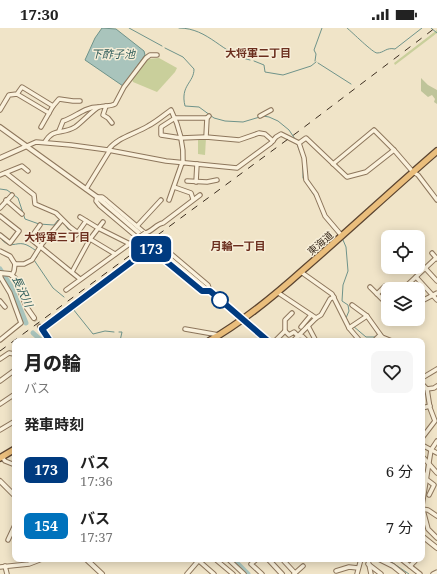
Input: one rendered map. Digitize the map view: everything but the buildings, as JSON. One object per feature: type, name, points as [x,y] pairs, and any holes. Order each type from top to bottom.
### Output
[{"type":"highway","name":"東海道","points":[[214,338],[243,319],[301,272],[437,151]]},
{"type":"highway","points":[[1,457],[12,451]]},
{"type":"street","points":[[59,131],[63,122],[73,118],[89,107],[112,106],[115,104],[124,87],[146,58],[150,55],[157,55]]},
{"type":"street","points":[[17,94],[22,88],[53,106]]},
{"type":"street","points":[[0,110],[8,95],[17,94],[49,113]]},
{"type":"street","points":[[41,127],[53,106],[60,99],[80,101]]},
{"type":"street","points":[[106,106],[103,114],[112,124]]},
{"type":"street","points":[[45,142],[50,135],[59,131],[67,131],[78,124],[98,107]]},
{"type":"street","points":[[86,190],[109,150],[117,142],[138,130],[146,128],[171,110],[175,118],[184,153],[183,163],[170,200]]},
{"type":"street","points":[[260,116],[271,110]]},
{"type":"street","points":[[206,137],[208,117],[175,118],[161,127],[161,135],[181,138],[206,137],[239,140],[258,133],[265,134],[273,141]]},
{"type":"street","points":[[78,124],[82,130]]},
{"type":"street","points":[[0,127],[97,197],[145,235]]},
{"type":"street","points":[[333,164],[374,130],[413,172],[418,175],[437,200]]},
{"type":"street","points":[[0,158],[36,142],[45,142],[109,150],[166,161],[237,168],[281,134],[297,142],[304,158],[306,180],[316,194],[325,216],[342,236]]},
{"type":"street","points":[[297,142],[306,138],[347,177],[366,172],[394,150]]},
{"type":"street","points":[[196,182],[197,164]]},
{"type":"street","points":[[0,175],[22,166],[28,170]]},
{"type":"street","points":[[6,173],[34,195],[35,204],[56,213],[77,234],[86,221]]},
{"type":"street","points":[[187,181],[207,182],[217,180]]},
{"type":"street","points":[[174,187],[191,193],[193,199]]},
{"type":"street","points":[[0,208],[12,195]]},
{"type":"street","points":[[66,290],[139,237],[145,235],[160,223],[163,223],[200,195]]},
{"type":"street","points":[[97,197],[102,197],[109,202],[137,226],[145,235]]},
{"type":"street","points":[[97,197],[96,201],[100,206],[139,237]]},
{"type":"street","points":[[109,202],[113,198]]},
{"type":"street","points":[[6,200],[22,214]]},
{"type":"street","points":[[137,226],[161,200]]},
{"type":"street","points":[[0,216],[19,231],[10,243],[0,235]]},
{"type":"street","points":[[80,217],[130,244]]},
{"type":"street","points":[[15,264],[24,264],[34,258],[40,246],[60,222]]},
{"type":"street","points":[[72,272],[89,240],[103,222]]},
{"type":"street","points":[[40,226],[32,236],[32,240],[80,280]]},
{"type":"street","points":[[89,240],[115,254]]},
{"type":"street","points":[[48,338],[41,328],[152,246],[210,291],[265,338]]},
{"type":"street","points":[[0,251],[10,256],[15,264],[12,275]]},
{"type":"street","points":[[432,253],[437,258],[425,268],[437,281]]},
{"type":"street","points":[[301,272],[332,294],[358,338]]},
{"type":"street","points":[[0,340],[21,323],[10,293],[1,278],[0,273],[12,275],[15,278],[27,308],[34,318]]},
{"type":"street","points":[[410,282],[419,274]]},
{"type":"street","points":[[416,277],[437,300]]},
{"type":"street","points":[[370,287],[381,298]]},
{"type":"street","points":[[377,294],[381,290]]},
{"type":"street","points":[[277,292],[316,318]]},
{"type":"street","points":[[425,299],[437,293]]},
{"type":"street","points":[[298,336],[321,315],[330,299],[334,297]]},
{"type":"street","points":[[0,301],[5,307]]},
{"type":"street","points":[[352,305],[367,316],[382,337],[379,336],[377,338]]},
{"type":"street","points":[[278,338],[285,331],[285,320],[292,313]]},
{"type":"street","points":[[301,327],[311,315]]},
{"type":"street","points":[[351,327],[367,316]]},
{"type":"street","points":[[308,326],[314,338]]},
{"type":"street","points":[[185,329],[220,335]]},
{"type":"street","points":[[285,331],[289,335],[294,332],[298,336],[302,336],[304,338]]},
{"type":"street","points":[[0,359],[9,353],[12,354]]},
{"type":"street","points":[[425,376],[437,369]]},
{"type":"street","points":[[0,381],[12,372]]},
{"type":"street","points":[[427,392],[437,386]]},
{"type":"street","points":[[425,389],[427,392],[428,406],[435,421],[425,434]]},
{"type":"street","points":[[0,404],[12,396]]},
{"type":"street","points":[[0,430],[12,423]]},
{"type":"street","points":[[425,482],[432,450],[437,441]]},
{"type":"street","points":[[425,446],[437,453]]},
{"type":"street","points":[[1,457],[5,461],[12,464]]},
{"type":"street","points":[[425,459],[437,473]]},
{"type":"street","points":[[426,478],[434,485],[429,494]]},
{"type":"street","points":[[0,481],[12,493]]},
{"type":"street","points":[[425,510],[437,516]]},
{"type":"street","points":[[425,521],[428,529],[437,538]]},
{"type":"street","points":[[425,532],[428,529]]},
{"type":"street","points":[[8,540],[12,533]]},
{"type":"street","points":[[425,538],[437,548]]},
{"type":"street","points":[[0,567],[29,564],[34,562]]},
{"type":"street","points":[[89,562],[102,574]]},
{"type":"street","points":[[187,574],[197,562]]},
{"type":"street","points":[[201,562],[214,574]]},
{"type":"street","points":[[219,562],[233,574]]},
{"type":"street","points":[[231,562],[244,574]]},
{"type":"street","points":[[254,562],[252,564],[262,574]]},
{"type":"street","points":[[271,562],[282,574]]},
{"type":"street","points":[[284,562],[294,574],[304,566]]},
{"type":"street","points":[[357,574],[360,562]]},
{"type":"street","points":[[385,562],[403,574]]},
{"type":"street","points":[[405,562],[420,574]]},
{"type":"street","points":[[410,566],[413,562]]},
{"type":"street","points":[[368,564],[371,574]]},
{"type":"street","points":[[368,564],[381,574]]},
{"type":"street","points":[[5,566],[7,574]]},
{"type":"street","points":[[336,571],[349,567],[358,568]]},
{"type":"street","points":[[190,570],[194,574]]},
{"type":"street","points":[[433,574],[437,572]]},
{"type":"green space","points":[[437,30],[437,33],[395,65],[394,63]]},
{"type":"green space","points":[[159,58],[177,68],[157,92],[133,82],[132,79],[148,59]]},
{"type":"green space","points":[[421,78],[428,85],[437,90],[437,104],[434,102],[435,99],[432,95],[428,97],[421,91]]},
{"type":"green space","points":[[198,138],[206,138],[205,155],[198,154]]},
{"type":"water","name":"下酢子池","points":[[102,28],[116,29],[144,51],[145,55],[123,86],[85,60],[95,38]]},
{"type":"waterway","points":[[129,28],[162,46]]},
{"type":"waterway","points":[[179,28],[199,32],[240,57],[250,60]]},
{"type":"waterway","points":[[315,61],[316,54],[314,50],[322,28]]},
{"type":"waterway","points":[[347,28],[377,53],[389,49],[395,49],[422,28]]},
{"type":"waterway","points":[[431,28],[437,33]]},
{"type":"waterway","points":[[165,48],[183,57],[194,69],[192,78],[184,93],[185,106],[199,107],[214,118],[225,121],[243,122],[263,116],[269,117],[278,121],[289,130],[295,139]]},
{"type":"waterway","points":[[254,61],[264,65],[265,72],[283,75],[311,66],[316,62]]},
{"type":"waterway","points":[[318,63],[351,84]]},
{"type":"waterway","points":[[297,144],[300,152]]},
{"type":"waterway","points":[[303,163],[303,178],[305,181]]},
{"type":"waterway","points":[[0,189],[7,190],[18,198],[25,219],[39,224],[54,225],[58,220],[59,221]]},
{"type":"waterway","points":[[310,189],[316,198]]},
{"type":"waterway","points":[[66,226],[71,230]]},
{"type":"waterway","points":[[79,235],[88,240]]},
{"type":"waterway","points":[[2,240],[11,245],[24,244],[35,250]]},
{"type":"waterway","points":[[343,240],[346,247],[348,271],[343,285],[342,301],[348,305],[349,311],[346,318],[350,325]]},
{"type":"waterway","points":[[37,257],[34,260],[53,288],[64,297]]},
{"type":"waterway","name":"長沢川","points":[[0,269],[11,286],[26,323]]},
{"type":"waterway","points":[[73,309],[93,334],[105,331],[114,332]]},
{"type":"waterway","points":[[353,326],[366,337],[377,337]]},
{"type":"waterway","points":[[119,332],[122,332],[121,338]]},
{"type":"waterway","name":"長沢川","points":[[33,333],[39,338]]},
{"type":"waterway","name":"長沢川","points":[[236,562],[248,574]]},
{"type":"waterway","points":[[391,562],[409,574]]},
{"type":"tunnel","points":[[145,238],[152,244]]},
{"type":"tunnel","points":[[34,318],[40,327]]},
{"type":"railway","points":[[18,338],[299,131],[435,28]]},
{"type":"railway","points":[[0,351],[12,342]]},
{"type":"bus line","name":"173","points":[[48,338],[42,329],[150,248],[202,291],[210,291],[265,338]]},
{"type":"district","name":"大将軍二丁目","points":[[258,52]]},
{"type":"district","name":"大将軍三丁目","points":[[57,236]]},
{"type":"district","name":"月輪一丁目","points":[[238,245]]}]
